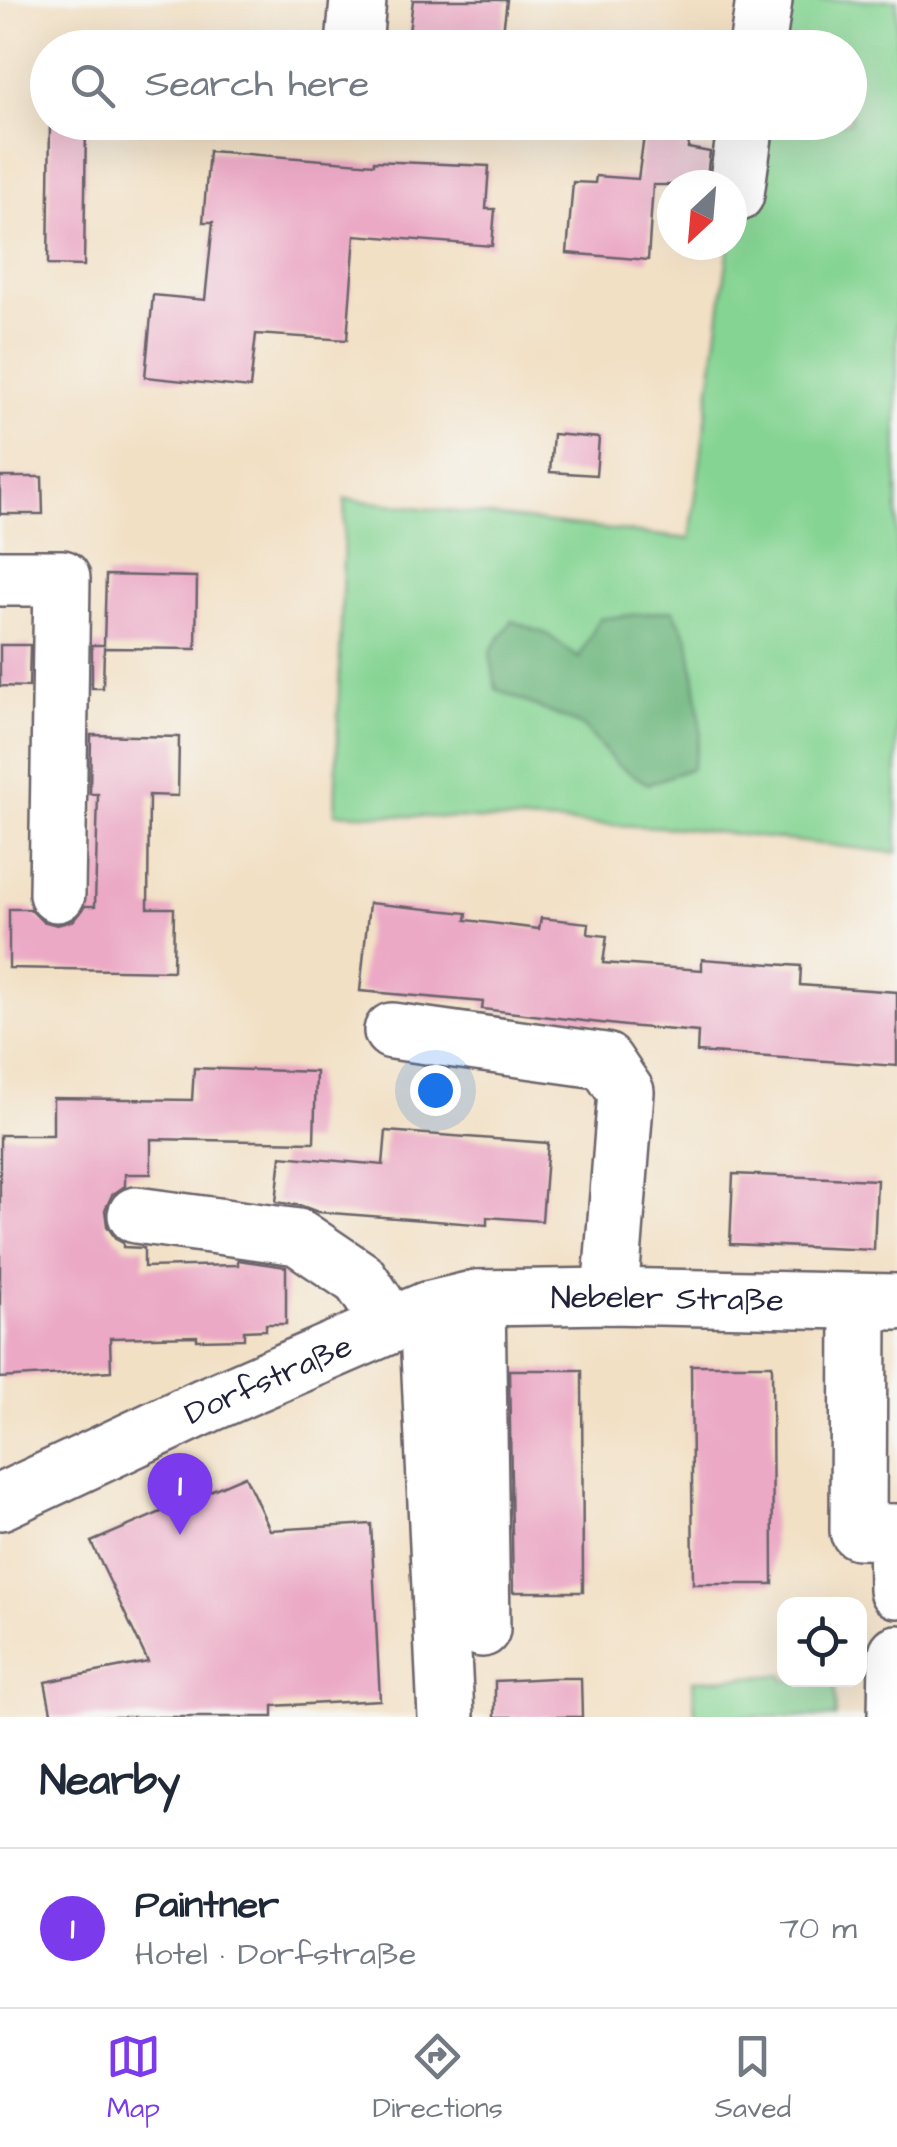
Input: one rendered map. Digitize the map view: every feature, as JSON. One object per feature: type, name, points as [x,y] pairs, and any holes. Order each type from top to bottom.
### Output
[{"type":"street","points":[[760,30],[764,0]]},
{"type":"street","points":[[739,170],[744,140]]},
{"type":"street","points":[[0,578],[62,578],[57,894]]},
{"type":"street","points":[[392,1031],[605,1062],[626,1092],[610,1296]]},
{"type":"street","points":[[136,1215],[298,1237],[360,1278],[432,1311]]},
{"type":"street","name":"Nebeler Straße","points":[[432,1311],[610,1296],[878,1302],[858,1532],[896,1532],[897,1590]]},
{"type":"street","points":[[432,1311],[482,1629]]},
{"type":"street","points":[[432,1311],[446,1717]]},
{"type":"street","name":"Dorfstraße","points":[[0,1502],[172,1421],[432,1311]]},
{"type":"street","points":[[896,1717],[897,1653]]},
{"type":"green space","points":[[764,0],[897,0],[897,853],[681,828],[335,813],[345,499],[690,539],[727,260],[747,260],[747,170],[739,170],[744,140],[867,140],[867,30],[760,30]]},
{"type":"green space","points":[[673,610],[689,640],[698,701],[701,733],[692,768],[648,784],[616,764],[584,727],[496,689],[490,652],[512,621],[547,634],[579,658],[599,619]]},
{"type":"green space","points":[[777,1675],[777,1687],[834,1687],[836,1717],[695,1717],[693,1680]]},
{"type":"building","points":[[413,0],[507,0],[503,30],[409,30]]},
{"type":"building","points":[[50,140],[86,140],[84,266],[48,265]]},
{"type":"building","points":[[643,140],[689,140],[688,148],[710,152],[708,170],[657,170],[648,260],[567,253],[573,182],[595,183],[596,176],[638,179]]},
{"type":"building","points":[[209,151],[374,164],[489,166],[486,209],[495,209],[492,246],[355,235],[347,340],[256,334],[250,388],[145,377],[153,295],[205,300],[213,222],[203,222]]},
{"type":"building","points":[[553,434],[599,438],[596,475],[550,472]]},
{"type":"building","points":[[0,477],[42,477],[43,514],[0,514]]},
{"type":"building","points":[[106,575],[197,577],[196,649],[104,648],[103,688],[92,688],[92,645],[104,645]]},
{"type":"building","points":[[0,645],[30,645],[29,687],[0,686]]},
{"type":"building","points":[[91,735],[179,737],[178,796],[149,795],[148,908],[174,908],[173,971],[9,968],[9,909],[30,909],[42,921],[57,925],[73,921],[85,906],[95,906],[98,794],[90,794]]},
{"type":"building","points":[[369,903],[467,913],[466,920],[539,929],[541,918],[589,923],[588,934],[607,936],[603,963],[702,970],[702,959],[801,966],[800,985],[897,992],[897,1066],[697,1052],[698,1032],[482,1009],[483,1002],[360,991]]},
{"type":"building","points":[[194,1068],[316,1072],[314,1142],[151,1139],[151,1174],[125,1174],[125,1186],[112,1195],[105,1210],[107,1226],[123,1247],[144,1248],[144,1267],[238,1265],[238,1260],[286,1267],[286,1324],[266,1324],[266,1330],[244,1331],[244,1339],[110,1338],[111,1371],[0,1378],[0,1135],[53,1135],[53,1098],[192,1100]]},
{"type":"building","points":[[386,1131],[548,1143],[542,1221],[487,1217],[487,1225],[318,1212],[276,1202],[281,1156],[383,1165]]},
{"type":"building","points":[[733,1174],[877,1180],[874,1250],[730,1244]]},
{"type":"building","points":[[691,1365],[772,1365],[773,1584],[693,1584]]},
{"type":"building","points":[[509,1370],[582,1370],[583,1592],[513,1592]]},
{"type":"building","points":[[245,1476],[270,1530],[371,1524],[380,1700],[273,1706],[273,1717],[52,1717],[45,1682],[148,1662],[91,1542]]},
{"type":"building","points":[[581,1678],[582,1717],[495,1717],[495,1681]]},
{"type":"place","name":"Paintner","points":[[180,1535]]}]
